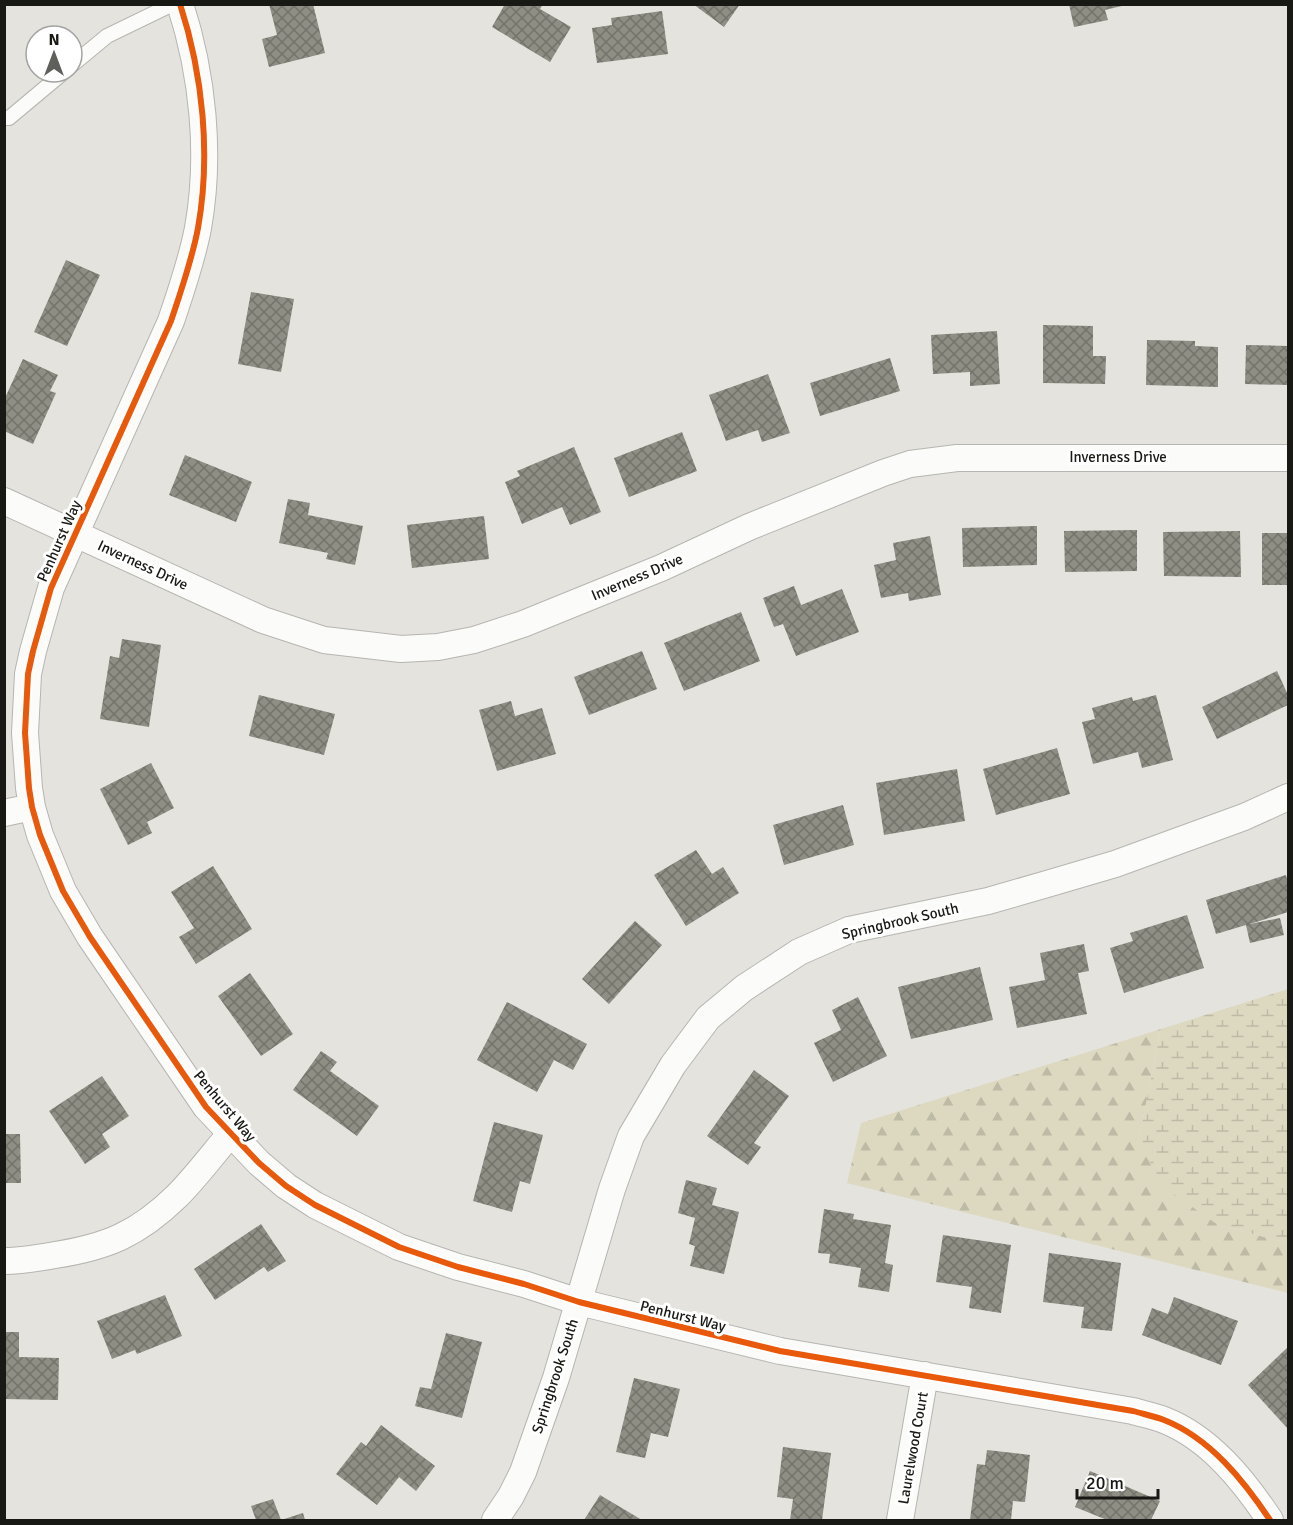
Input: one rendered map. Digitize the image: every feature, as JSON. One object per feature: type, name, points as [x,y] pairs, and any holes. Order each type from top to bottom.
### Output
[{"type":"street","name":"Penhurst Way","points":[[180,4],[190,36],[200,94],[203,132],[202,189],[198,228],[186,277],[171,321],[51,588],[28,674],[25,733],[32,807],[40,835],[63,891],[90,938],[175,1064],[206,1107],[259,1163],[286,1186],[315,1205],[399,1247],[458,1267],[524,1284],[579,1302],[780,1351],[1133,1411],[1165,1421],[1190,1434],[1231,1467],[1251,1491],[1270,1521]]},
{"type":"street","name":"Inverness Drive","points":[[4,501],[263,620],[324,640],[401,649],[438,647],[474,640],[523,624],[661,568],[749,527],[882,473],[910,464],[957,458],[1288,458]]},
{"type":"street","name":"Springbrook South","points":[[495,1521],[524,1472],[556,1378],[612,1189],[631,1136],[673,1065],[708,1018],[744,988],[799,952],[849,930],[988,901],[1047,884],[1147,852],[1244,817],[1288,797]]},
{"type":"street","points":[[4,813],[32,807]]},
{"type":"street","points":[[4,1262],[88,1250],[109,1244],[149,1220],[177,1196],[231,1133]]},
{"type":"street","name":"Laurelwood Court","points":[[900,1521],[925,1375]]},
{"type":"lane","points":[[84,55],[107,36],[173,4]]},
{"type":"lane","points":[[4,118],[9,118],[50,84]]},
{"type":"green space","points":[[1288,989],[1288,1243],[1218,1225],[1158,1183],[1140,1134],[1161,1029]]},
{"type":"green space","points":[[1161,1029],[1140,1134],[1218,1225],[1288,1243],[1288,1293],[847,1183],[861,1123]]},
{"type":"building","points":[[269,4],[313,4],[325,53],[269,67],[262,39],[277,35]]},
{"type":"building","points":[[505,4],[543,4],[540,9],[571,27],[550,62],[492,27]]},
{"type":"building","points":[[693,4],[740,4],[724,27]]},
{"type":"building","points":[[1069,4],[1126,5],[1105,10],[1108,20],[1074,27]]},
{"type":"building","points":[[662,11],[668,54],[597,63],[592,28],[612,25],[611,18]]},
{"type":"building","points":[[66,260],[100,275],[67,346],[34,332]]},
{"type":"building","points":[[251,292],[294,299],[281,372],[238,364]]},
{"type":"building","points":[[1043,325],[1093,326],[1093,356],[1106,356],[1105,384],[1043,383]]},
{"type":"building","points":[[997,331],[1000,384],[970,386],[970,372],[933,374],[931,335]]},
{"type":"building","points":[[1147,340],[1195,341],[1195,346],[1218,347],[1218,387],[1146,385]]},
{"type":"building","points":[[1246,345],[1288,346],[1288,385],[1245,384]]},
{"type":"building","points":[[890,358],[900,391],[820,416],[810,383]]},
{"type":"building","points":[[23,359],[58,375],[50,391],[56,393],[33,444],[4,431],[4,400]]},
{"type":"building","points":[[768,374],[790,433],[762,442],[758,430],[726,441],[709,395]]},
{"type":"building","points":[[682,432],[697,471],[629,497],[614,458]]},
{"type":"building","points":[[574,447],[601,512],[570,525],[562,507],[522,524],[505,482],[520,476],[517,471]]},
{"type":"building","points":[[185,455],[252,482],[236,522],[169,495]]},
{"type":"building","points":[[288,499],[310,503],[308,515],[363,526],[355,565],[326,559],[328,553],[279,543]]},
{"type":"building","points":[[484,516],[489,559],[412,568],[407,525]]},
{"type":"building","points":[[1037,526],[1037,565],[963,567],[962,528]]},
{"type":"building","points":[[1137,530],[1137,571],[1065,572],[1064,531]]},
{"type":"building","points":[[1240,531],[1241,577],[1164,576],[1163,532]]},
{"type":"building","points":[[1262,533],[1288,533],[1288,585],[1262,585]]},
{"type":"building","points":[[930,536],[941,595],[909,601],[908,593],[881,598],[874,565],[896,560],[893,543]]},
{"type":"building","points":[[794,586],[801,605],[842,589],[859,632],[796,656],[783,624],[774,627],[763,598]]},
{"type":"building","points":[[741,612],[760,661],[684,691],[664,643]]},
{"type":"building","points":[[122,639],[161,645],[149,727],[100,719],[110,656],[119,658]]},
{"type":"building","points":[[642,651],[657,689],[589,715],[574,677]]},
{"type":"building","points":[[1277,671],[1288,695],[1288,705],[1217,739],[1202,707]]},
{"type":"building","points":[[259,695],[335,714],[324,755],[249,736]]},
{"type":"building","points":[[1156,695],[1173,760],[1142,768],[1138,752],[1093,764],[1082,722],[1095,719],[1092,708],[1132,697],[1133,701]]},
{"type":"building","points":[[511,701],[515,716],[542,708],[556,754],[497,771],[479,710]]},
{"type":"building","points":[[1057,748],[1070,794],[996,815],[983,769]]},
{"type":"building","points":[[151,763],[174,808],[147,822],[152,833],[128,845],[100,789]]},
{"type":"building","points":[[957,769],[965,821],[884,835],[876,783]]},
{"type":"building","points":[[843,805],[854,845],[784,865],[773,825]]},
{"type":"building","points":[[696,850],[712,874],[723,867],[739,893],[686,926],[654,875]]},
{"type":"building","points":[[213,866],[252,929],[196,964],[179,937],[194,928],[171,892]]},
{"type":"building","points":[[1286,875],[1288,912],[1250,924],[1280,918],[1284,935],[1250,943],[1246,925],[1216,934],[1206,900]]},
{"type":"building","points":[[1187,915],[1204,968],[1124,993],[1110,948],[1133,941],[1130,933]]},
{"type":"building","points":[[635,921],[662,945],[609,1004],[582,979]]},
{"type":"building","points":[[1084,944],[1089,971],[1078,973],[1087,1014],[1017,1028],[1009,987],[1045,980],[1040,953]]},
{"type":"building","points":[[980,967],[993,1020],[911,1039],[898,987]]},
{"type":"building","points":[[250,973],[293,1034],[261,1056],[218,996]]},
{"type":"building","points":[[858,997],[887,1056],[833,1082],[814,1043],[841,1030],[832,1010]]},
{"type":"building","points":[[507,1002],[587,1044],[573,1070],[554,1060],[537,1092],[477,1060]]},
{"type":"building","points":[[321,1051],[337,1062],[330,1071],[379,1106],[357,1136],[293,1090]]},
{"type":"building","points":[[754,1070],[789,1096],[754,1143],[761,1147],[748,1165],[707,1136]]},
{"type":"building","points":[[102,1076],[129,1116],[102,1134],[110,1147],[85,1164],[49,1111]]},
{"type":"building","points":[[494,1122],[543,1135],[530,1184],[520,1181],[512,1212],[473,1201]]},
{"type":"building","points":[[4,1134],[20,1134],[21,1183],[4,1183]]},
{"type":"building","points":[[686,1180],[717,1188],[712,1205],[739,1212],[724,1274],[690,1266],[695,1246],[689,1244],[695,1218],[678,1213]]},
{"type":"building","points":[[824,1209],[854,1214],[853,1219],[891,1225],[885,1263],[893,1265],[889,1292],[858,1287],[861,1268],[829,1263],[830,1254],[818,1253]]},
{"type":"building","points":[[261,1224],[286,1261],[268,1272],[264,1267],[215,1300],[194,1269]]},
{"type":"building","points":[[943,1235],[1011,1245],[1001,1313],[969,1308],[972,1287],[936,1282]]},
{"type":"building","points":[[1049,1253],[1121,1263],[1112,1331],[1081,1328],[1084,1307],[1043,1302]]},
{"type":"building","points":[[165,1295],[182,1336],[137,1354],[135,1350],[112,1359],[97,1321]]},
{"type":"building","points":[[1174,1297],[1238,1321],[1221,1365],[1142,1335],[1152,1308],[1168,1314]]},
{"type":"building","points":[[4,1332],[19,1332],[19,1357],[59,1358],[58,1400],[4,1399]]},
{"type":"building","points":[[446,1333],[482,1342],[462,1418],[415,1406],[420,1387],[431,1389]]},
{"type":"building","points":[[1288,1347],[1288,1429],[1248,1385]]},
{"type":"building","points":[[634,1378],[680,1389],[668,1437],[651,1433],[645,1458],[616,1452]]},
{"type":"building","points":[[381,1425],[435,1466],[416,1491],[399,1477],[377,1505],[336,1474],[361,1442],[366,1446]]},
{"type":"building","points":[[783,1447],[831,1453],[822,1520],[790,1520],[793,1499],[777,1497]]},
{"type":"building","points":[[987,1450],[1030,1455],[1025,1502],[1013,1501],[1011,1520],[970,1520],[977,1464],[985,1465]]},
{"type":"building","points":[[1090,1471],[1160,1501],[1151,1520],[1107,1520],[1075,1507]]},
{"type":"building","points":[[600,1495],[642,1520],[584,1520]]},
{"type":"building","points":[[273,1499],[281,1520],[256,1520],[251,1506]]},
{"type":"building","points":[[303,1513],[305,1520],[281,1520]]},
{"type":"cycle path","points":[[180,4],[199,87],[204,144],[202,200],[196,240],[171,321],[51,588],[28,674],[25,733],[32,807],[40,835],[63,891],[90,937],[206,1107],[259,1163],[286,1186],[315,1205],[399,1247],[458,1267],[524,1284],[579,1302],[780,1351],[1133,1411],[1156,1417],[1181,1428],[1211,1449],[1249,1490],[1270,1520]]}]
